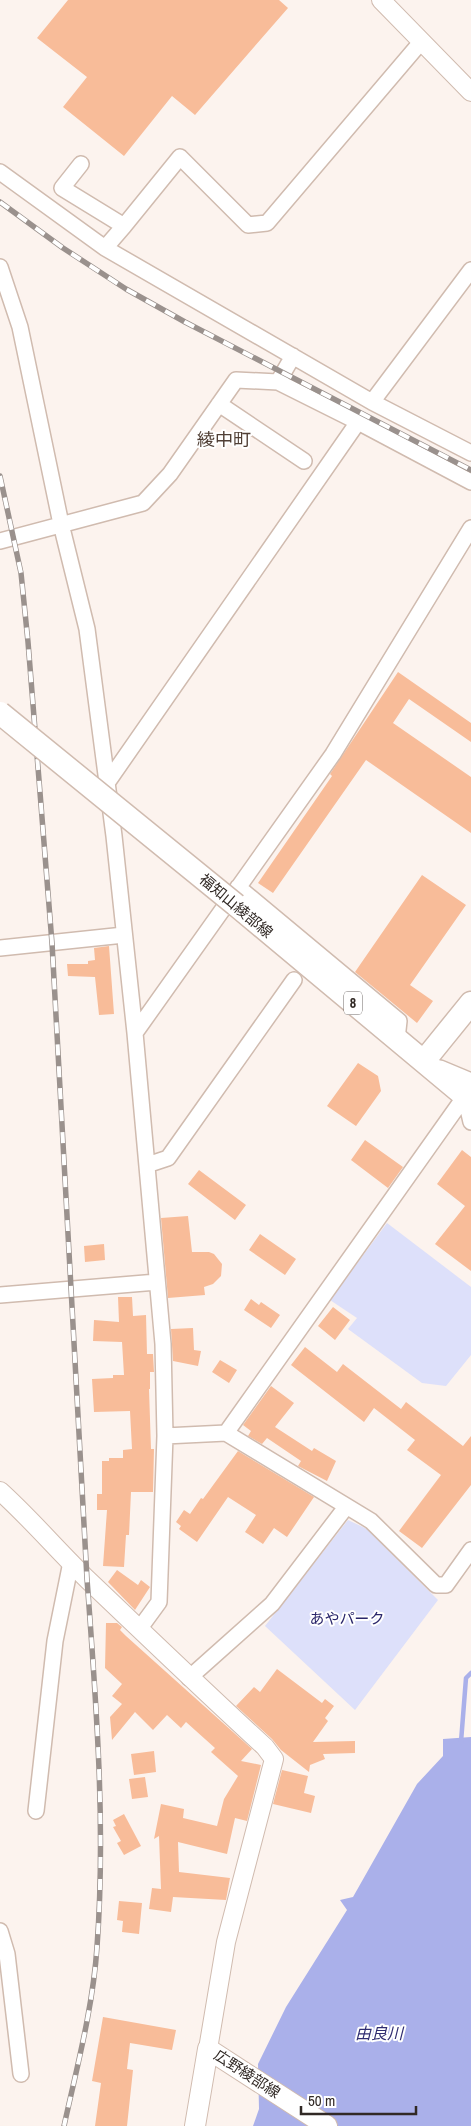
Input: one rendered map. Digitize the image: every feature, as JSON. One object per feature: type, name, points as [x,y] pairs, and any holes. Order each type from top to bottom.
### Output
[{"type":"main road","name":"福知山綾部線","points":[[0,713],[237,896],[397,1039],[469,1093]]},
{"type":"main road","points":[[424,1061],[471,1003]]},
{"type":"main road","name":"広野綾部線","points":[[195,2126],[208,2049],[327,2126]]},
{"type":"street","points":[[381,0],[471,92]]},
{"type":"street","points":[[105,248],[180,157],[248,225],[267,223],[421,42]]},
{"type":"street","points":[[81,164],[62,188],[124,226]]},
{"type":"street","points":[[0,172],[105,248],[372,402],[471,452]]},
{"type":"street","points":[[0,268],[20,327],[86,629],[107,783],[135,1033],[163,1344],[164,1436],[158,1602],[140,1628]]},
{"type":"street","points":[[372,402],[471,270]]},
{"type":"street","points":[[278,382],[293,356]]},
{"type":"street","points":[[0,541],[143,502],[170,474],[236,380],[278,382],[471,482]]},
{"type":"street","points":[[219,404],[304,460]]},
{"type":"street","points":[[107,783],[358,422]]},
{"type":"street","points":[[135,1033],[237,896],[333,754],[471,530]]},
{"type":"street","points":[[0,948],[124,935]]},
{"type":"street","points":[[147,1165],[168,1158],[294,980]]},
{"type":"street","points":[[469,1093],[471,1122]]},
{"type":"street","points":[[226,1433],[469,1093]]},
{"type":"street","points":[[0,1295],[157,1282]]},
{"type":"street","points":[[164,1436],[226,1433],[371,1521],[436,1585],[446,1585],[471,1550]]},
{"type":"street","points":[[0,1491],[28,1516],[71,1562],[189,1678],[265,1747],[274,1758],[226,1942],[208,2049]]},
{"type":"street","points":[[189,1678],[272,1604],[346,1506]]},
{"type":"street","points":[[36,1811],[55,1641],[71,1562]]},
{"type":"street","points":[[0,1931],[7,1954],[21,2074]]},
{"type":"green space","points":[[387,1223],[471,1287],[471,1355],[446,1386],[422,1383],[348,1329],[357,1318],[330,1300]]},
{"type":"green space","name":"あやパーク","points":[[348,1520],[367,1529],[438,1600],[355,1710],[265,1626]]},
{"type":"water","name":"由良川","points":[[471,1737],[471,2126],[253,2126],[259,2109],[258,2064],[286,2007],[347,1910],[340,1900],[353,1897],[417,1784],[443,1756],[443,1739]]},
{"type":"building","points":[[68,0],[279,0],[288,8],[195,115],[172,96],[124,156],[63,107],[87,77],[37,38]]},
{"type":"building","points":[[398,672],[471,723],[471,742],[409,699],[393,723],[471,777],[471,833],[366,760],[273,893],[258,883],[332,776],[330,774]]},
{"type":"building","points":[[422,875],[466,905],[410,985],[433,1001],[417,1023],[355,972]]},
{"type":"building","points":[[109,946],[114,1014],[99,1015],[95,977],[68,976],[67,964],[88,964],[88,961],[95,960],[94,948]]},
{"type":"building","points":[[358,1063],[378,1076],[381,1091],[356,1126],[327,1106]]},
{"type":"building","points":[[365,1140],[403,1167],[388,1188],[351,1160]]},
{"type":"building","points":[[462,1150],[471,1157],[471,1271],[435,1244],[465,1206],[437,1184]]},
{"type":"building","points":[[199,1170],[246,1205],[235,1220],[188,1184]]},
{"type":"building","points":[[188,1216],[192,1252],[209,1252],[214,1254],[222,1264],[221,1276],[213,1284],[204,1287],[205,1295],[168,1298],[161,1218]]},
{"type":"building","points":[[260,1234],[296,1259],[285,1275],[249,1250]]},
{"type":"building","points":[[104,1244],[105,1260],[85,1262],[84,1246]]},
{"type":"building","points":[[118,1297],[132,1297],[133,1316],[146,1315],[147,1354],[153,1354],[154,1372],[150,1372],[149,1389],[151,1449],[154,1449],[153,1492],[131,1492],[129,1535],[126,1535],[124,1567],[103,1566],[107,1510],[97,1510],[97,1494],[102,1494],[102,1461],[109,1461],[109,1458],[123,1458],[123,1450],[132,1449],[130,1411],[94,1412],[92,1379],[113,1378],[113,1375],[124,1375],[122,1342],[93,1341],[94,1320],[119,1322]]},
{"type":"building","points":[[251,1299],[259,1305],[261,1302],[280,1315],[271,1328],[244,1310]]},
{"type":"building","points":[[333,1307],[350,1320],[335,1340],[318,1326]]},
{"type":"building","points":[[193,1328],[194,1350],[201,1351],[198,1366],[173,1361],[171,1329]]},
{"type":"building","points":[[305,1347],[337,1372],[343,1364],[401,1409],[406,1402],[463,1446],[471,1436],[471,1485],[422,1548],[399,1531],[441,1475],[407,1450],[415,1440],[374,1408],[364,1422],[291,1365]]},
{"type":"building","points":[[220,1360],[237,1370],[229,1383],[212,1372]]},
{"type":"building","points":[[271,1386],[294,1403],[275,1427],[312,1451],[314,1448],[336,1461],[327,1481],[298,1466],[301,1461],[267,1438],[262,1444],[248,1436],[251,1431],[243,1425]]},
{"type":"building","points":[[238,1451],[314,1497],[287,1537],[274,1528],[263,1544],[245,1532],[256,1515],[228,1497],[197,1542],[179,1529],[181,1526],[176,1522],[184,1510],[190,1514]]},
{"type":"building","points":[[117,1570],[138,1585],[141,1580],[150,1587],[135,1610],[108,1582]]},
{"type":"building","points":[[106,1623],[117,1623],[122,1627],[120,1630],[126,1636],[252,1749],[241,1761],[261,1765],[247,1821],[235,1818],[227,1854],[178,1842],[179,1872],[230,1878],[226,1900],[173,1897],[171,1912],[149,1909],[152,1888],[161,1889],[159,1836],[154,1839],[161,1804],[184,1809],[183,1818],[217,1826],[224,1799],[238,1776],[211,1752],[215,1748],[186,1722],[181,1728],[167,1715],[153,1730],[135,1712],[112,1740],[110,1717],[122,1704],[112,1696],[122,1684],[105,1668]]},
{"type":"building","points":[[277,1669],[322,1703],[325,1699],[334,1706],[325,1718],[328,1721],[313,1742],[355,1741],[355,1753],[323,1754],[325,1759],[310,1765],[309,1772],[281,1750],[272,1739],[236,1706],[254,1687],[260,1692]]},
{"type":"building","points":[[154,1751],[156,1772],[134,1775],[131,1754]]},
{"type":"building","points":[[282,1770],[308,1776],[304,1793],[315,1796],[311,1813],[273,1804]]},
{"type":"building","points":[[145,1777],[148,1797],[132,1799],[129,1779]]},
{"type":"building","points":[[124,1814],[141,1846],[124,1855],[117,1843],[121,1841],[113,1827],[116,1826],[113,1820]]},
{"type":"building","points":[[119,1901],[142,1903],[139,1934],[122,1932],[123,1921],[117,1920]]},
{"type":"building","points":[[103,2017],[176,2030],[172,2050],[130,2043],[127,2069],[133,2070],[127,2126],[95,2126],[101,2083],[92,2081]]},
{"type":"waterway","points":[[461,1742],[466,1678],[471,1673]]},
{"type":"railway","points":[[0,202],[63,248],[126,289],[185,322],[471,470]]},
{"type":"railway","points":[[0,476],[21,573],[52,943],[99,1763],[100,1901],[95,1969],[84,2037],[64,2126]]},
{"type":"district","name":"綾中町","points":[[224,440]]}]
